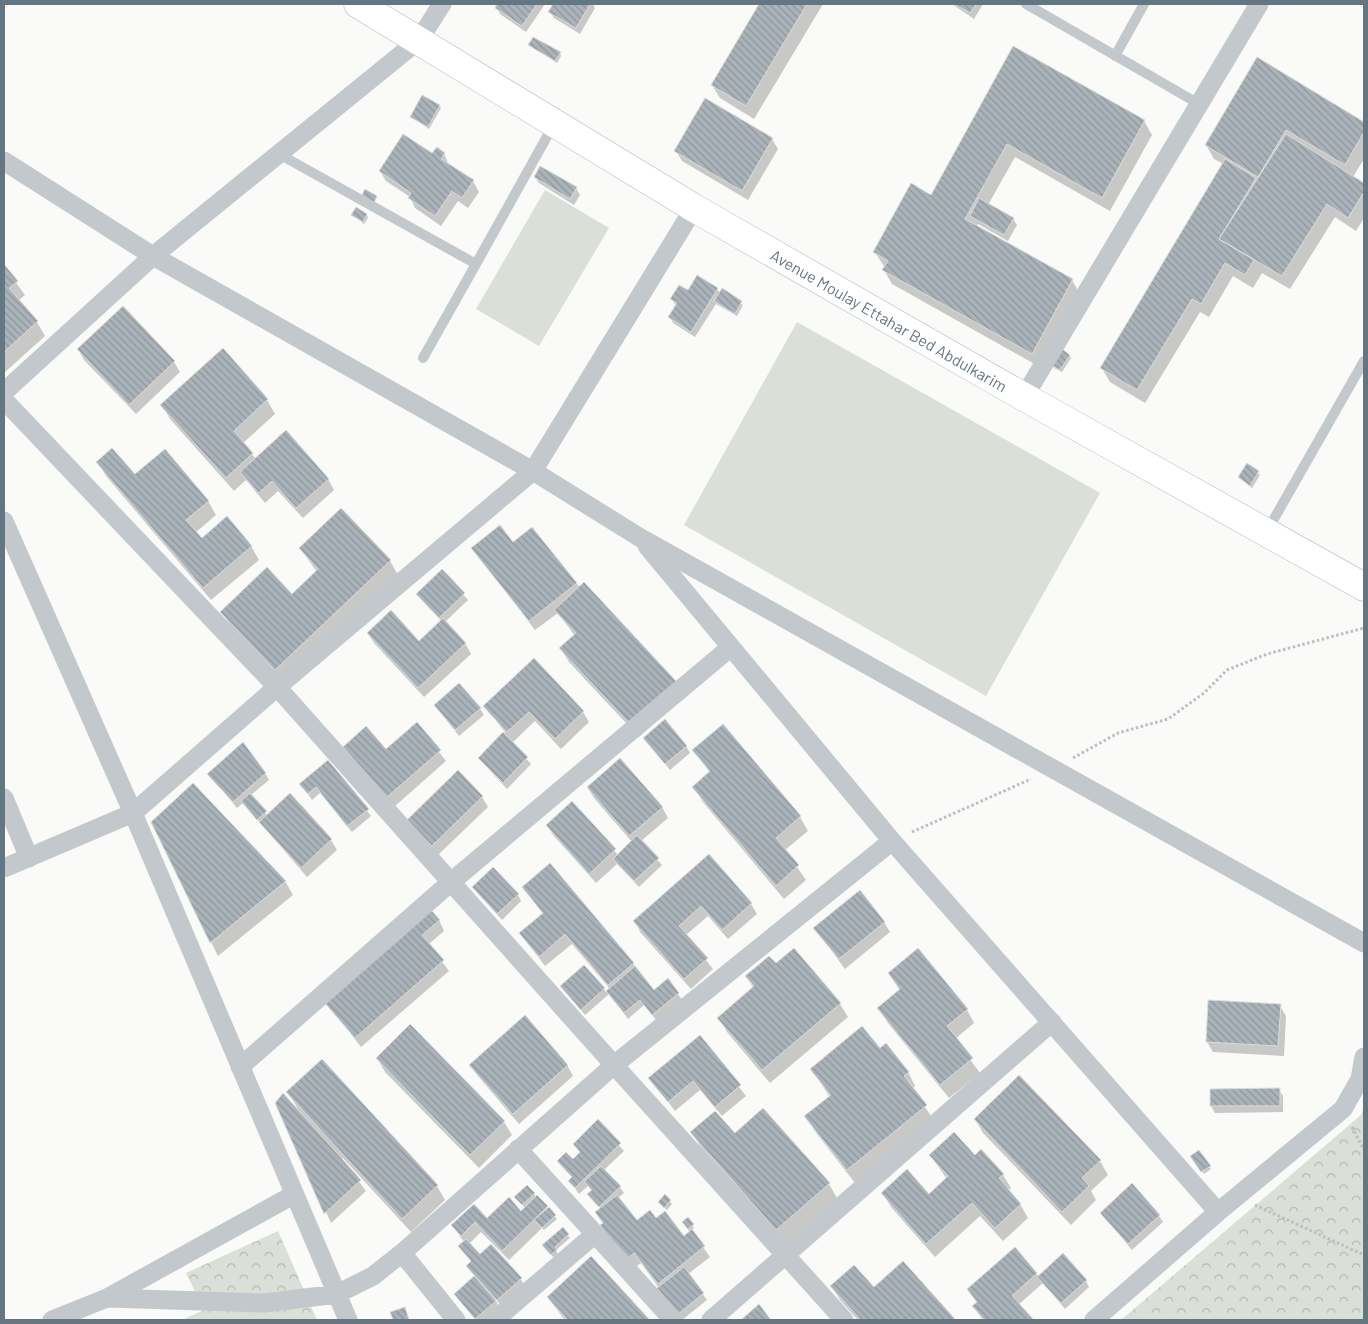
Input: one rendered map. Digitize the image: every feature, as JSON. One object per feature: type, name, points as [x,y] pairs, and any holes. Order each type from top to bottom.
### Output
[{"type":"street","name":"Avenue Moulay Ettahar Bed Abdulkarim","points":[[358,4],[694,208],[1364,587]]},
{"type":"street","points":[[4,392],[153,256],[420,40],[442,4]]},
{"type":"street","points":[[1024,396],[1258,4]]},
{"type":"street","points":[[4,161],[153,256],[533,471],[639,537],[1364,944]]},
{"type":"street","points":[[4,868],[133,813],[533,471],[694,208]]},
{"type":"street","points":[[4,400],[277,688],[844,1320]]},
{"type":"street","points":[[4,521],[133,813],[348,1320]]},
{"type":"street","points":[[639,537],[892,841],[1218,1212]]},
{"type":"street","points":[[240,1067],[451,882],[731,647]]},
{"type":"street","points":[[4,798],[29,858]]},
{"type":"street","points":[[107,1298],[266,1303],[337,1294],[373,1276],[402,1253],[614,1065],[892,841]]},
{"type":"street","points":[[711,1320],[1052,1022]]},
{"type":"street","points":[[1094,1320],[1218,1212],[1343,1109],[1360,1079],[1364,1057]]},
{"type":"street","points":[[518,1149],[673,1320]]},
{"type":"street","points":[[52,1320],[107,1298],[294,1195]]},
{"type":"street","points":[[495,1320],[595,1234]]},
{"type":"street","points":[[402,1253],[456,1320]]},
{"type":"lane","points":[[1026,4],[1199,104]]},
{"type":"lane","points":[[1115,56],[1144,4]]},
{"type":"lane","points":[[423,358],[555,123]]},
{"type":"lane","points":[[279,154],[476,264]]},
{"type":"lane","points":[[1267,532],[1364,361]]},
{"type":"path","points":[[892,841],[1053,769],[1118,733],[1168,719],[1204,694],[1227,670],[1267,654],[1364,628]]},
{"type":"path","points":[[1343,1109],[1364,1150]]},
{"type":"path","points":[[1236,1197],[1364,1255]]},
{"type":"green space","points":[[545,190],[609,228],[539,346],[476,309]]},
{"type":"green space","points":[[797,322],[1100,493],[986,696],[684,525]]},
{"type":"green space","points":[[1364,1107],[1364,1320],[1121,1320],[1361,1115]]},
{"type":"green space","points":[[278,1231],[317,1320],[182,1320],[204,1310],[186,1273]]},
{"type":"building","points":[[497,4],[537,4],[522,26],[495,8]]},
{"type":"building","points":[[553,4],[590,4],[576,28],[548,12]]},
{"type":"building","points":[[759,4],[807,4],[746,106],[711,85]]},
{"type":"building","points":[[954,4],[976,4],[970,13]]},
{"type":"building","points":[[533,37],[561,52],[555,61],[528,45]]},
{"type":"building","points":[[1013,46],[1145,120],[1102,198],[1007,144],[965,219],[1073,279],[1032,354],[882,270],[888,261],[873,252],[911,183],[931,195]]},
{"type":"building","points":[[1257,57],[1364,122],[1364,132],[1345,165],[1286,130],[1258,177],[1205,145]]},
{"type":"building","points":[[422,95],[440,105],[428,127],[410,117]]},
{"type":"building","points":[[705,98],[773,138],[742,191],[674,151]]},
{"type":"building","points":[[403,134],[432,153],[437,147],[445,153],[441,159],[474,180],[462,198],[452,191],[435,216],[408,198],[411,193],[379,171]]},
{"type":"building","points":[[1286,134],[1364,183],[1364,192],[1348,218],[1327,204],[1282,276],[1219,239]]},
{"type":"building","points":[[1225,159],[1256,178],[1219,239],[1254,260],[1245,275],[1225,263],[1201,304],[1192,299],[1137,390],[1100,368]]},
{"type":"building","points":[[540,166],[577,187],[570,199],[534,177]]},
{"type":"building","points":[[365,189],[377,196],[374,203],[361,197]]},
{"type":"building","points":[[979,198],[1014,218],[1004,235],[970,216]]},
{"type":"building","points":[[356,207],[367,214],[363,222],[351,215]]},
{"type":"building","points":[[4,264],[18,281],[9,288],[38,321],[4,352]]},
{"type":"building","points":[[697,275],[718,288],[691,332],[668,317],[677,303],[670,299],[679,285],[688,290]]},
{"type":"building","points":[[722,288],[742,301],[735,314],[714,301]]},
{"type":"building","points":[[123,306],[175,361],[129,405],[77,349]]},
{"type":"building","points":[[223,348],[268,399],[234,431],[253,453],[226,478],[160,405]]},
{"type":"building","points":[[1061,348],[1070,355],[1060,370],[1051,365]]},
{"type":"building","points":[[286,430],[329,479],[296,508],[272,481],[259,493],[240,472]]},
{"type":"building","points":[[112,448],[135,474],[165,449],[209,501],[186,520],[202,538],[227,516],[252,546],[203,588],[96,462]]},
{"type":"building","points":[[1247,463],[1259,471],[1250,486],[1238,477]]},
{"type":"building","points":[[341,508],[391,560],[275,670],[220,612],[267,567],[292,594],[318,569],[299,548]]},
{"type":"building","points":[[500,525],[513,542],[532,527],[577,583],[529,621],[471,548]]},
{"type":"building","points":[[442,569],[465,593],[439,618],[416,594]]},
{"type":"building","points":[[584,582],[676,681],[630,724],[559,648],[576,633],[554,610]]},
{"type":"building","points":[[391,610],[419,641],[443,618],[466,643],[418,688],[367,633]]},
{"type":"building","points":[[534,658],[584,711],[555,739],[529,712],[507,732],[483,706]]},
{"type":"building","points":[[459,683],[481,708],[455,730],[434,705]]},
{"type":"building","points":[[665,719],[687,746],[665,764],[643,738]]},
{"type":"building","points":[[417,722],[441,750],[387,797],[343,747],[366,726],[386,749]]},
{"type":"building","points":[[723,724],[801,816],[776,838],[799,865],[776,886],[692,787],[710,771],[692,750]]},
{"type":"building","points":[[503,732],[528,757],[503,783],[478,758]]},
{"type":"building","points":[[243,742],[266,773],[233,802],[207,774]]},
{"type":"building","points":[[620,758],[663,807],[629,836],[587,787]]},
{"type":"building","points":[[328,760],[369,809],[347,826],[316,787],[308,794],[299,784]]},
{"type":"building","points":[[458,770],[483,796],[432,846],[407,820]]},
{"type":"building","points":[[193,783],[286,881],[210,943],[151,822]]},
{"type":"building","points":[[250,793],[267,811],[257,820],[241,801]]},
{"type":"building","points":[[290,793],[332,839],[301,868],[259,822]]},
{"type":"building","points":[[572,801],[616,849],[589,874],[546,825]]},
{"type":"building","points":[[637,835],[659,858],[634,881],[613,859]]},
{"type":"building","points":[[709,854],[752,903],[722,930],[701,906],[679,926],[708,958],[684,979],[633,921]]},
{"type":"building","points":[[550,863],[634,963],[608,985],[565,934],[539,957],[519,933],[543,913],[522,887]]},
{"type":"building","points":[[493,867],[519,894],[497,914],[472,887]]},
{"type":"building","points":[[860,890],[885,922],[839,959],[813,928]]},
{"type":"building","points":[[431,910],[440,920],[422,935],[444,960],[355,1038],[324,1002]]},
{"type":"building","points":[[794,948],[841,1003],[762,1070],[717,1018],[754,986],[745,976],[769,956],[776,963]]},
{"type":"building","points":[[918,948],[968,1009],[947,1026],[973,1058],[940,1085],[877,1008],[900,989],[888,973]]},
{"type":"building","points":[[584,965],[605,988],[581,1010],[560,986]]},
{"type":"building","points":[[635,966],[654,990],[668,978],[679,993],[652,1015],[640,1000],[624,1013],[606,991]]},
{"type":"building","points":[[1208,1000],[1281,1004],[1278,1046],[1206,1042]]},
{"type":"building","points":[[525,1015],[568,1065],[513,1114],[469,1065]]},
{"type":"building","points":[[410,1024],[505,1121],[470,1155],[376,1058]]},
{"type":"building","points":[[862,1026],[880,1048],[886,1043],[909,1072],[904,1076],[927,1105],[847,1170],[804,1116],[831,1095],[810,1069]]},
{"type":"building","points":[[700,1035],[741,1085],[715,1107],[693,1081],[668,1102],[648,1078]]},
{"type":"building","points":[[322,1059],[438,1185],[402,1219],[286,1092]]},
{"type":"building","points":[[1019,1075],[1101,1160],[1082,1178],[1089,1186],[1062,1212],[974,1119]]},
{"type":"building","points":[[1280,1088],[1280,1106],[1210,1106],[1210,1089]]},
{"type":"building","points":[[283,1093],[361,1180],[324,1214],[275,1103]]},
{"type":"building","points":[[763,1108],[830,1183],[776,1230],[690,1132],[715,1111],[735,1133]]},
{"type":"building","points":[[598,1119],[621,1143],[575,1188],[568,1181],[572,1177],[557,1161],[566,1152],[573,1159],[580,1152],[573,1144]]},
{"type":"building","points":[[954,1132],[975,1155],[981,1149],[1004,1174],[999,1178],[1021,1204],[995,1228],[972,1203],[926,1244],[881,1193],[907,1169],[929,1194],[948,1176],[929,1155]]},
{"type":"building","points":[[1199,1150],[1211,1166],[1201,1172],[1190,1156]]},
{"type":"building","points":[[601,1166],[621,1186],[599,1207],[587,1194],[592,1190],[584,1182]]},
{"type":"building","points":[[1132,1183],[1160,1215],[1128,1244],[1100,1213]]},
{"type":"building","points":[[527,1185],[535,1193],[522,1205],[514,1197]]},
{"type":"building","points":[[665,1194],[671,1200],[664,1208],[658,1202]]},
{"type":"building","points":[[537,1195],[548,1206],[502,1251],[475,1222],[461,1236],[451,1225],[474,1204],[487,1218],[509,1197],[521,1211]]},
{"type":"building","points":[[617,1195],[637,1220],[650,1210],[656,1218],[665,1211],[684,1236],[692,1229],[705,1246],[658,1284],[634,1253],[627,1259],[600,1225],[603,1223],[595,1212]]},
{"type":"building","points":[[549,1207],[556,1215],[542,1228],[534,1220]]},
{"type":"building","points":[[688,1217],[694,1224],[688,1229],[682,1222]]},
{"type":"building","points":[[563,1227],[569,1234],[555,1247],[557,1250],[551,1255],[542,1245]]},
{"type":"building","points":[[466,1239],[480,1254],[491,1244],[522,1278],[497,1300],[466,1266],[471,1261],[458,1246]]},
{"type":"building","points":[[1015,1247],[1037,1273],[1012,1296],[1034,1320],[985,1320],[972,1306],[977,1302],[967,1289]]},
{"type":"building","points":[[1063,1253],[1087,1280],[1061,1303],[1037,1277]]},
{"type":"building","points":[[591,1256],[650,1320],[568,1320],[547,1297]]},
{"type":"building","points":[[903,1261],[956,1320],[861,1320],[830,1286],[854,1265],[874,1287]]},
{"type":"building","points":[[684,1267],[704,1293],[678,1314],[657,1288]]},
{"type":"building","points":[[474,1276],[496,1301],[475,1319],[454,1294]]},
{"type":"building","points":[[759,1304],[771,1320],[741,1320]]},
{"type":"building","points":[[405,1307],[409,1320],[393,1320],[390,1312]]}]
